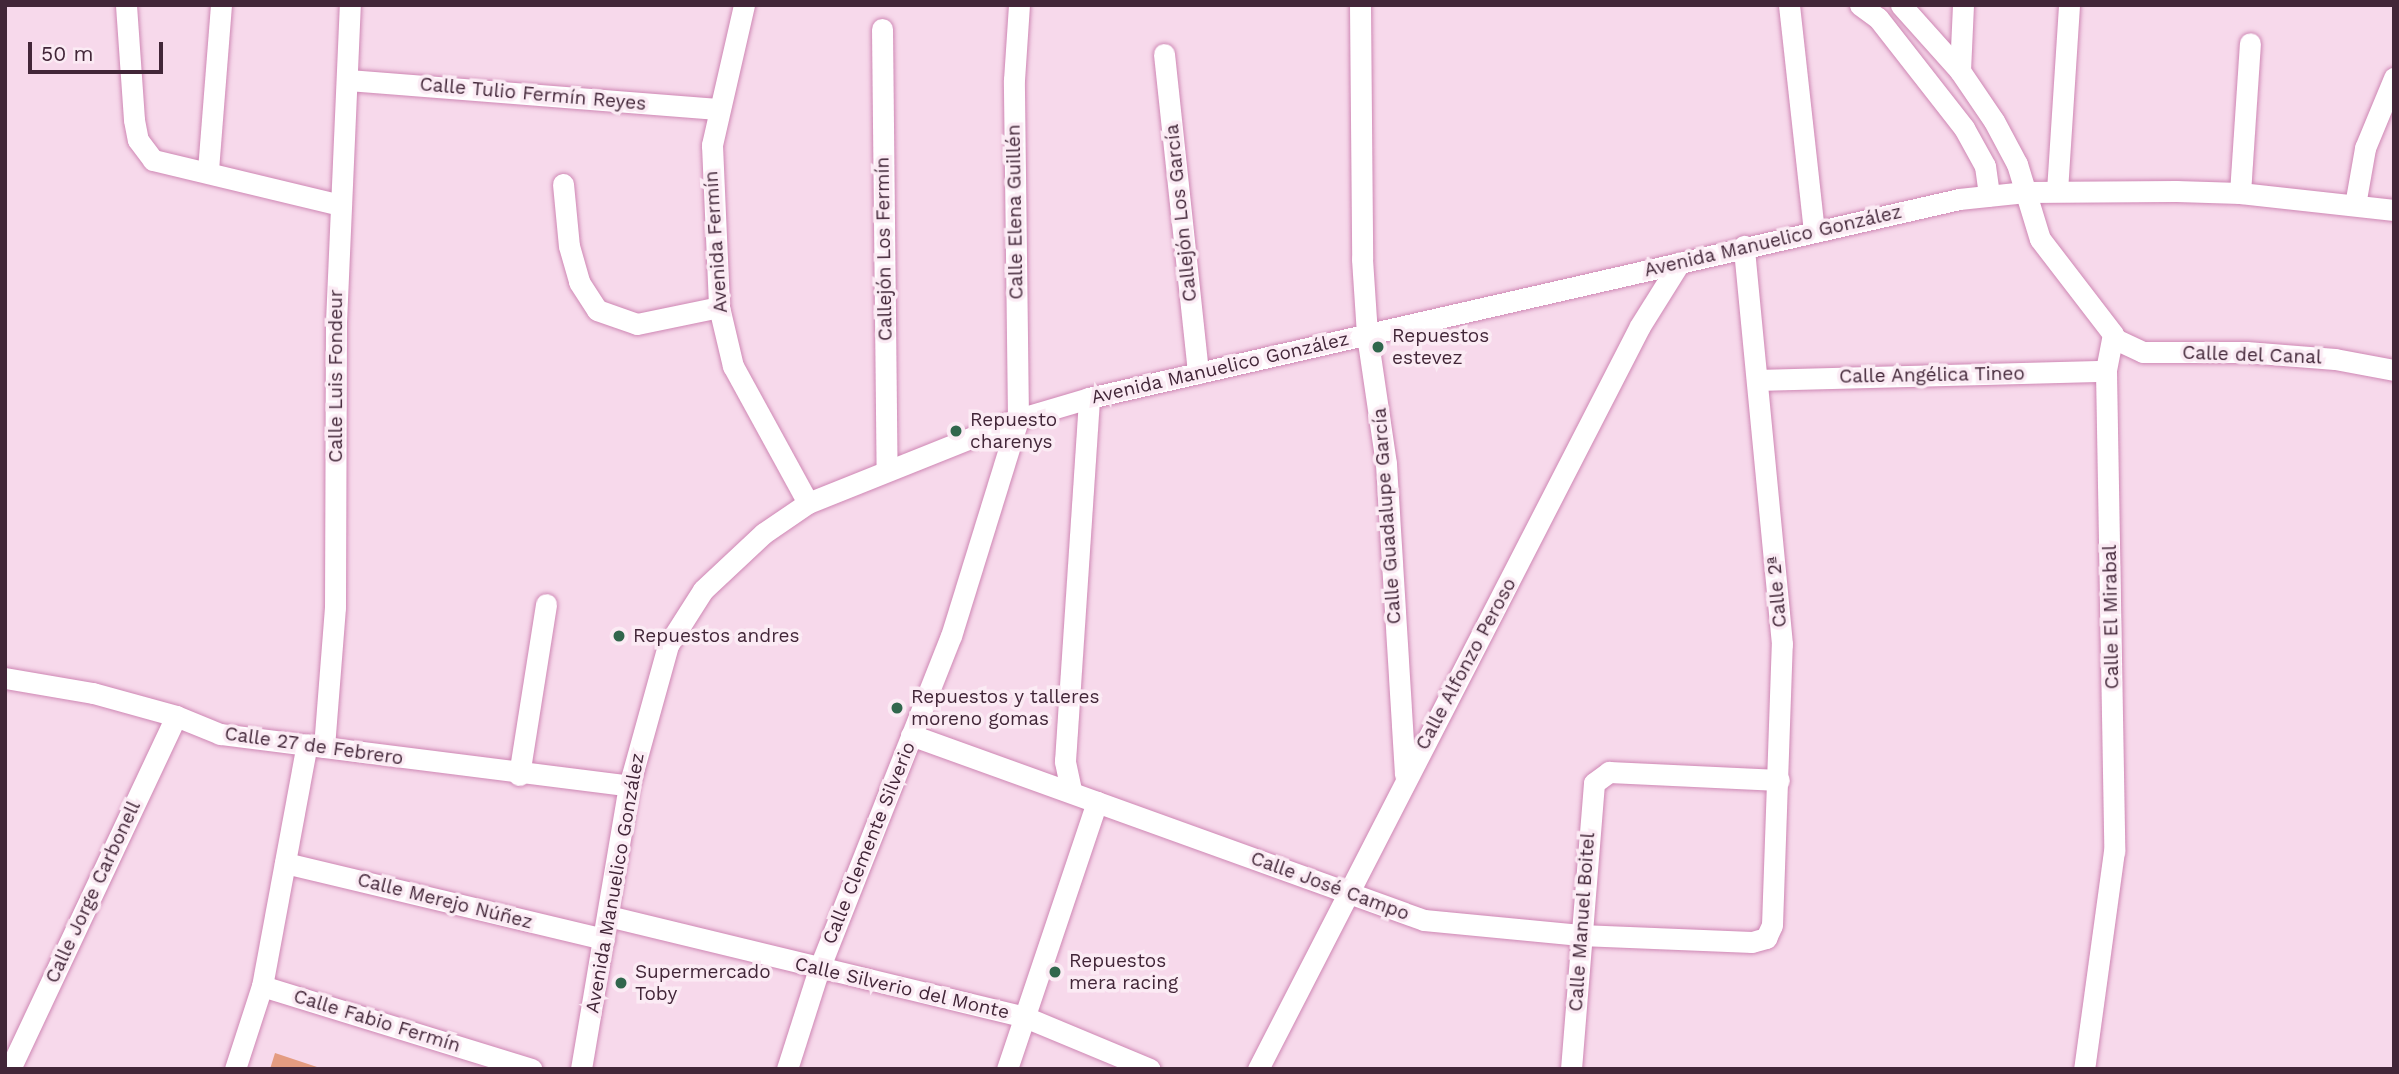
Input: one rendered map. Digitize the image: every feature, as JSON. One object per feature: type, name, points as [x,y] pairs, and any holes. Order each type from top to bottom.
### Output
[{"type":"street","points":[[126,5],[128,84],[138,140],[153,160],[208,170],[341,205]]},
{"type":"street","points":[[208,170],[221,5]]},
{"type":"street","name":"Calle Luis Fondeur","points":[[235,1069],[262,986],[285,863],[315,746],[335,607],[335,322],[349,80],[350,5]]},
{"type":"street","name":"Avenida Fermín","points":[[744,5],[717,109],[710,180],[719,307],[733,366],[808,503]]},
{"type":"street","name":"Calle Elena Guillén","points":[[1018,419],[1014,80],[1019,5]]},
{"type":"street","name":"Calle Guadalupe García","points":[[1360,5],[1367,335],[1386,464],[1405,775]]},
{"type":"street","points":[[1789,5],[1814,230]]},
{"type":"street","points":[[1860,5],[1878,18],[1964,128],[1985,166],[1989,196]]},
{"type":"street","points":[[1901,5],[1960,71],[2000,132],[2026,192],[2040,239],[2108,326],[2113,338]]},
{"type":"street","points":[[1960,71],[1963,5]]},
{"type":"street","points":[[2057,191],[2069,5]]},
{"type":"street","name":"Callejón Los Fermín","points":[[882,29],[887,470]]},
{"type":"street","points":[[2240,193],[2250,43]]},
{"type":"street","name":"Callejón Los García","points":[[1164,54],[1198,373]]},
{"type":"street","points":[[2355,205],[2365,148],[2394,78]]},
{"type":"street","name":"Calle Tulio Fermín Reyes","points":[[349,80],[717,109]]},
{"type":"street","points":[[563,184],[569,247],[579,282],[597,310],[637,324],[719,307]]},
{"type":"street","name":"Avenida Manuelico González","points":[[581,1069],[629,786],[661,667],[679,621],[726,567],[808,503],[1018,419],[1089,398],[1814,230],[1989,196],[2057,191],[2240,193],[2394,210]]},
{"type":"street","name":"Calle 2ª","points":[[1744,246],[1782,644],[1772,925],[1766,938]]},
{"type":"street","name":"Calle Alfonzo Peroso","points":[[1258,1069],[1405,775],[1640,326],[1680,262]]},
{"type":"street","name":"Calle del Canal","points":[[2113,338],[2143,352],[2246,352],[2335,359],[2394,370]]},
{"type":"street","name":"Calle El Mirabal","points":[[2084,1069],[2114,851],[2106,371],[2113,338]]},
{"type":"street","name":"Calle Angélica Tineo","points":[[1757,380],[2106,371]]},
{"type":"street","points":[[1071,790],[1065,761],[1089,398]]},
{"type":"street","name":"Calle Clemente Silverio","points":[[787,1069],[819,969],[951,636],[1018,419]]},
{"type":"street","points":[[519,775],[546,604]]},
{"type":"street","name":"Calle 27 de Febrero","points":[[5,677],[93,693],[176,716],[220,734],[519,775],[629,786]]},
{"type":"street","name":"Calle Jorge Carbonell","points":[[10,1069],[176,716]]},
{"type":"street","name":"Calle José Campo","points":[[911,735],[1071,790],[1097,802],[1424,920],[1580,935],[1752,942],[1766,938]]},
{"type":"street","name":"Calle Manuel Boitel","points":[[1571,1069],[1591,791],[1598,778],[1625,772],[1779,780]]},
{"type":"street","points":[[1007,1069],[1097,802]]},
{"type":"street","name":"Calle Merejo Núñez","points":[[285,863],[604,939]]},
{"type":"street","name":"Calle Silverio del Monte","points":[[608,916],[1025,1017],[1150,1069]]},
{"type":"street","name":"Calle Fabio Fermín","points":[[262,986],[531,1069]]},
{"type":"shaded area","points":[[275,1053],[323,1069],[270,1069]]},
{"type":"place","name":"Repuestos estevez","points":[[1378,347]]},
{"type":"place","name":"Repuesto charenys","points":[[956,431]]},
{"type":"place","name":"Repuestos andres","points":[[619,636]]},
{"type":"place","name":"Repuestos y talleres moreno gomas","points":[[897,708]]},
{"type":"place","name":"Repuestos mera racing","points":[[1055,972]]},
{"type":"place","name":"Supermercado Toby","points":[[621,983]]}]
